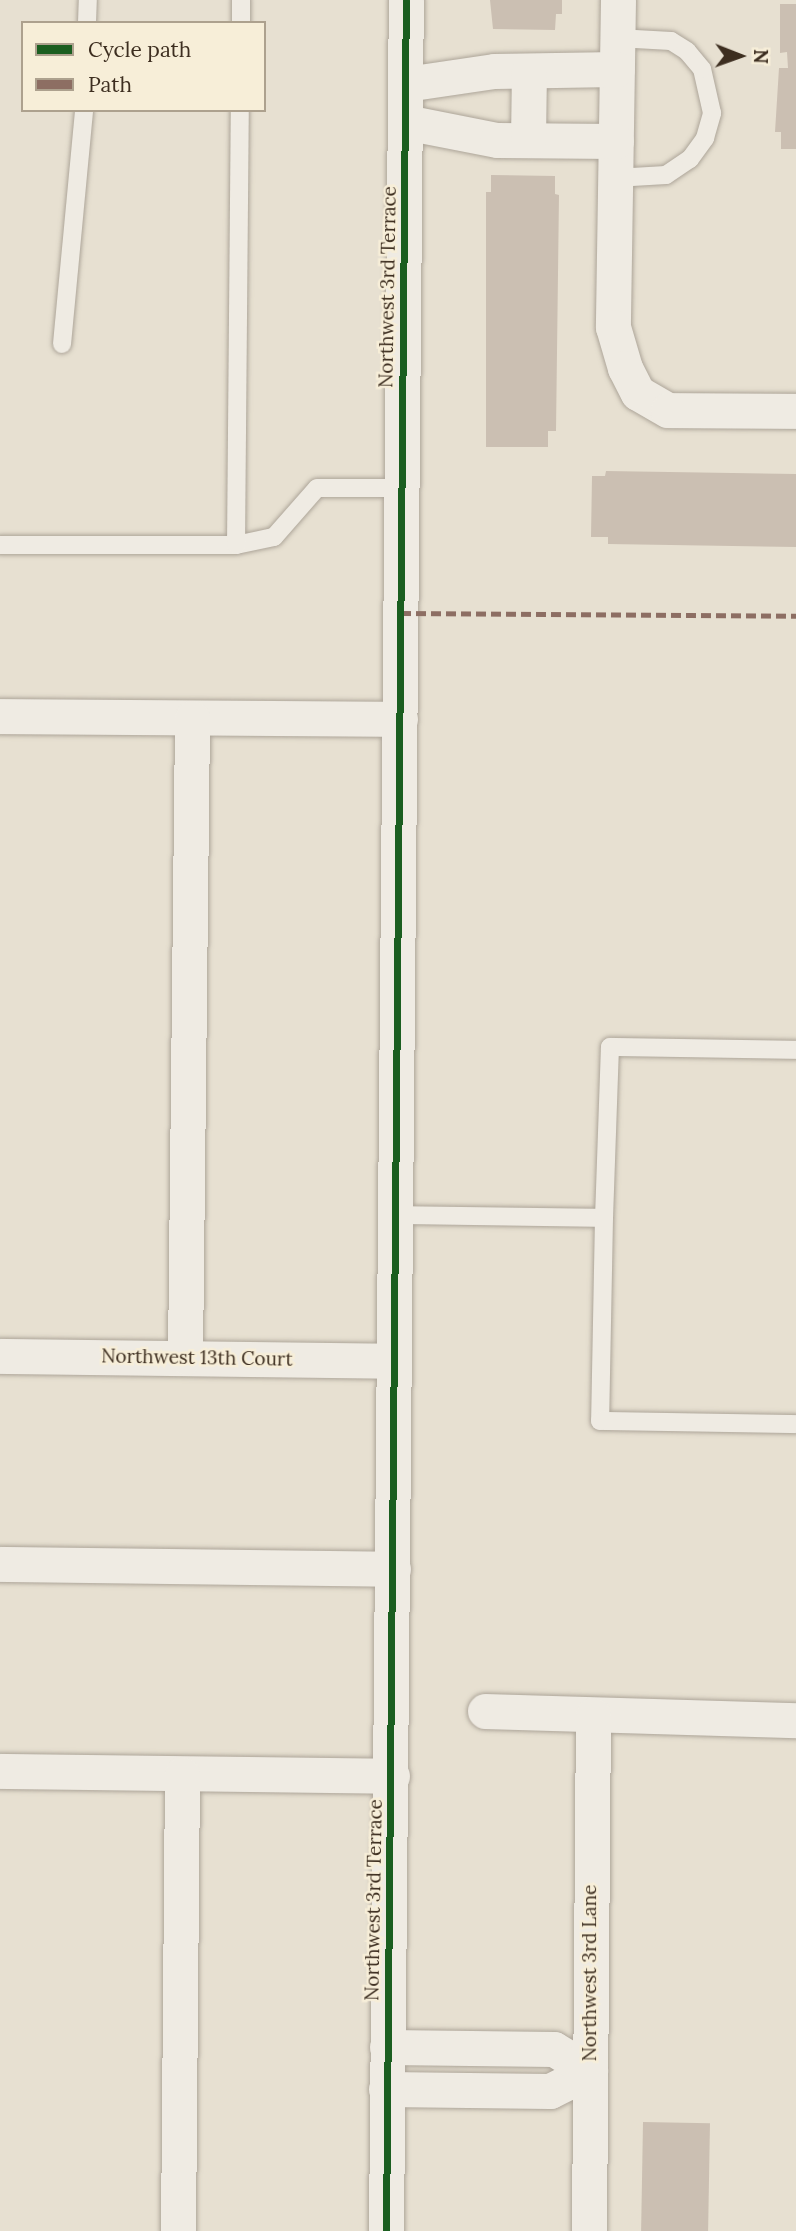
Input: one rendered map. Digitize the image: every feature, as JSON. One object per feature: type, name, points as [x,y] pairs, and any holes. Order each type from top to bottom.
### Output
[{"type":"street","name":"Northwest 3rd Terrace","points":[[386,2231],[406,0]]},
{"type":"street","points":[[618,0],[613,327],[638,393],[668,410],[796,411]]},
{"type":"street","points":[[405,83],[529,71],[617,53]]},
{"type":"street","points":[[528,140],[529,71]]},
{"type":"street","points":[[405,122],[497,140],[616,141]]},
{"type":"street","points":[[0,716],[400,719]]},
{"type":"street","points":[[185,1357],[192,718]]},
{"type":"street","name":"Northwest 13th Court","points":[[0,1356],[394,1361]]},
{"type":"street","points":[[0,1564],[393,1569]]},
{"type":"street","points":[[485,1711],[796,1720]]},
{"type":"street","name":"Northwest 3rd Lane","points":[[589,2231],[593,1715]]},
{"type":"street","points":[[0,1771],[392,1776]]},
{"type":"street","points":[[177,2231],[182,1774]]},
{"type":"street","points":[[387,2047],[554,2049],[590,2071]]},
{"type":"street","points":[[386,2090],[550,2091],[590,2071]]},
{"type":"lane","points":[[87,21],[88,0]]},
{"type":"lane","points":[[241,0],[241,21]]},
{"type":"lane","points":[[615,178],[666,175],[690,159],[705,138],[712,113],[702,69],[687,51],[671,41],[617,53]]},
{"type":"lane","points":[[62,344],[83,112]]},
{"type":"lane","points":[[236,545],[240,112]]},
{"type":"lane","points":[[0,545],[236,545],[274,537],[317,488],[401,488]]},
{"type":"lane","points":[[796,1050],[610,1047],[600,1422],[796,1424]]},
{"type":"lane","points":[[396,1215],[604,1218]]},
{"type":"building","points":[[490,0],[562,0],[562,14],[556,14],[555,30],[493,29]]},
{"type":"building","points":[[780,4],[796,4],[796,149],[781,149],[781,132],[775,132],[779,68],[788,68],[787,52],[780,53]]},
{"type":"building","points":[[491,175],[555,176],[555,194],[559,195],[556,431],[548,431],[548,447],[486,447],[486,192],[491,192]]},
{"type":"building","points":[[606,471],[796,474],[796,547],[608,544],[608,537],[591,537],[592,476],[605,476]]},
{"type":"building","points":[[643,2122],[710,2123],[708,2231],[641,2231]]},
{"type":"marked path","points":[[401,613],[796,616]]},
{"type":"cycle path","points":[[386,2231],[406,0]]}]
